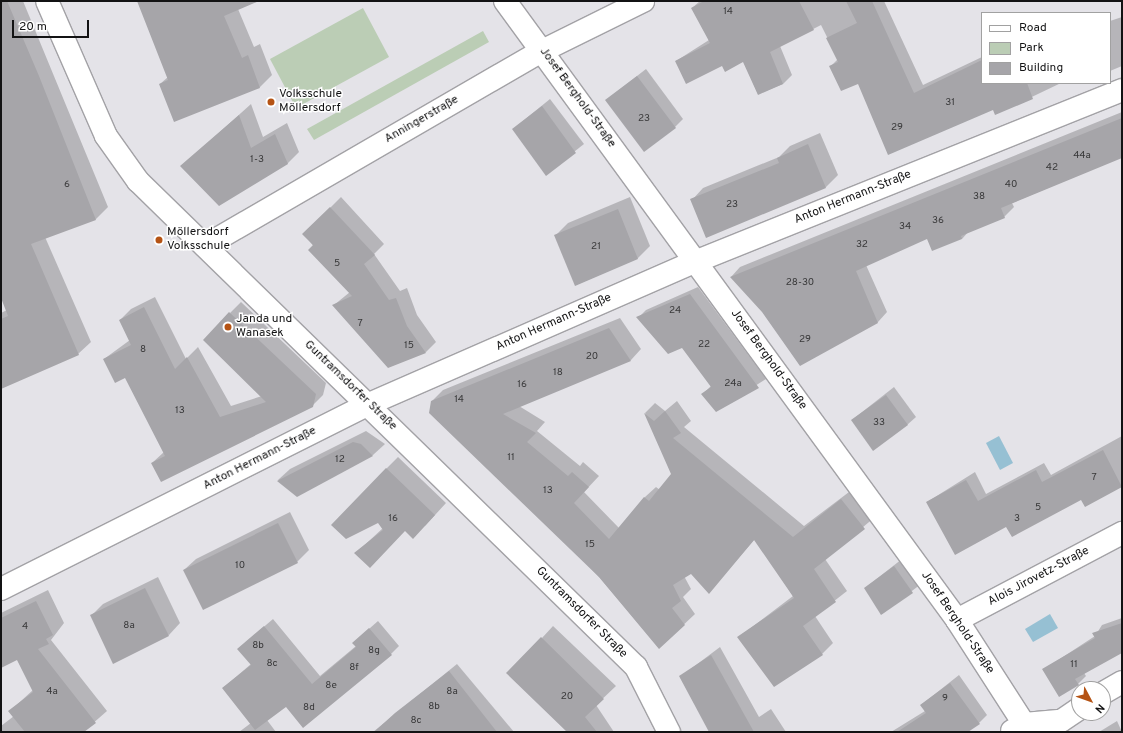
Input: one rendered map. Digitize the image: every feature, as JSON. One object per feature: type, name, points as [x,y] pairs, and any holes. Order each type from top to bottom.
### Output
[{"type":"street","name":"Guntramsdorfer Straße","points":[[47,1],[106,136],[138,181],[369,404],[636,667],[669,732]]},
{"type":"street","name":"Josef Berghold-Straße","points":[[505,1],[697,261],[957,620],[1018,728]]},
{"type":"street","name":"Anningerstraße","points":[[205,246],[542,51],[643,1]]},
{"type":"street","name":"Anton Hermann-Straße","points":[[1,589],[369,404],[697,261],[1122,90]]},
{"type":"street","name":"Alois Jirovetz-Straße","points":[[957,620],[1122,533]]},
{"type":"street","points":[[1111,688],[1122,682]]},
{"type":"street","points":[[1018,728],[1061,721],[1071,714]]},
{"type":"green space","points":[[363,8],[389,57],[296,108],[270,59]]},
{"type":"green space","points":[[483,31],[489,42],[314,140],[307,129]]},
{"type":"water","points":[[999,436],[1013,463],[1000,470],[986,443]]},
{"type":"water","points":[[1050,614],[1058,628],[1033,642],[1025,629]]},
{"type":"building","points":[[1,1],[7,1],[39,76],[96,220],[31,244],[79,355],[1,389],[1,319],[8,316],[1,298]]},
{"type":"building","points":[[137,1],[259,1],[224,16],[242,58],[248,55],[260,88],[174,122],[159,84],[168,80]]},
{"type":"building","points":[[704,1],[799,1],[814,30],[770,52],[783,84],[758,95],[743,62],[725,72],[722,66],[686,84],[675,61],[710,43],[691,8]]},
{"type":"building","points":[[846,1],[872,1],[914,93],[981,60],[981,84],[1027,84],[1033,99],[995,115],[993,110],[888,155],[858,84],[841,91],[829,66],[838,62],[826,38],[857,23]]},
{"type":"building","points":[[637,76],[676,128],[644,152],[605,100]]},
{"type":"building","points":[[542,106],[576,153],[546,176],[512,129]]},
{"type":"building","points":[[239,115],[251,148],[275,134],[288,164],[219,206],[180,166]]},
{"type":"building","points":[[1122,118],[1122,158],[1001,208],[1005,218],[961,236],[962,239],[932,251],[927,239],[856,271],[878,323],[800,366],[762,312],[730,277]]},
{"type":"building","points":[[808,144],[826,188],[706,238],[690,199],[779,163],[777,158]]},
{"type":"building","points":[[330,207],[375,255],[364,264],[389,300],[396,298],[407,326],[426,353],[388,368],[332,305],[352,296],[308,250],[313,245],[302,234]]},
{"type":"building","points":[[618,209],[638,259],[575,286],[554,235]]},
{"type":"building","points":[[690,294],[759,388],[716,412],[701,394],[711,387],[682,348],[668,354],[636,317]]},
{"type":"building","points":[[144,307],[175,369],[187,357],[220,417],[266,402],[203,340],[229,312],[316,394],[313,407],[161,482],[151,463],[165,456],[125,378],[115,383],[103,359],[131,345],[119,320]]},
{"type":"building","points":[[609,328],[631,361],[503,414],[536,433],[527,442],[568,476],[572,472],[589,487],[574,503],[609,539],[644,497],[649,501],[671,474],[644,413],[654,421],[665,411],[681,433],[673,438],[793,537],[841,499],[865,529],[814,569],[836,602],[803,626],[823,655],[774,687],[737,637],[794,598],[754,540],[709,594],[691,574],[673,585],[681,601],[672,608],[685,625],[659,649],[599,577],[429,413],[431,401]]},
{"type":"building","points":[[886,395],[908,425],[873,451],[851,420]]},
{"type":"building","points":[[353,442],[361,444],[373,456],[297,497],[277,481]]},
{"type":"building","points":[[1103,450],[1122,487],[1085,507],[1081,500],[1012,537],[1006,527],[955,555],[926,502],[966,480],[978,501],[1036,470],[1042,482]]},
{"type":"building","points":[[386,468],[435,515],[413,539],[405,531],[370,568],[354,553],[383,530],[378,523],[346,539],[331,525]]},
{"type":"building","points":[[278,523],[298,563],[203,610],[183,570]]},
{"type":"building","points":[[894,566],[913,593],[881,615],[864,588]]},
{"type":"building","points":[[145,588],[169,636],[113,664],[90,615]]},
{"type":"building","points":[[36,601],[53,635],[46,639],[49,644],[38,649],[96,723],[84,732],[25,732],[8,711],[33,692],[17,660],[1,668],[1,618]]},
{"type":"building","points":[[1122,623],[1122,653],[1075,679],[1076,681],[1071,681],[1071,690],[1059,697],[1042,669],[1095,638],[1092,633]]},
{"type":"building","points":[[264,626],[312,684],[356,647],[352,643],[369,628],[392,655],[303,728],[286,707],[255,730],[222,688],[251,665],[237,649]]},
{"type":"building","points":[[541,637],[604,699],[585,717],[597,732],[567,732],[506,673]]},
{"type":"building","points":[[711,655],[754,732],[709,732],[679,676]]},
{"type":"building","points":[[449,671],[497,732],[374,732],[395,713]]},
{"type":"building","points":[[950,683],[980,724],[968,732],[897,732],[926,713],[920,705]]},
{"type":"place","name":"Volksschule Möllersdorf","points":[[271,102]]},
{"type":"place","name":"Möllersdorf Volksschule","points":[[159,240]]},
{"type":"place","name":"Janda und Wanasek","points":[[228,327]]}]
